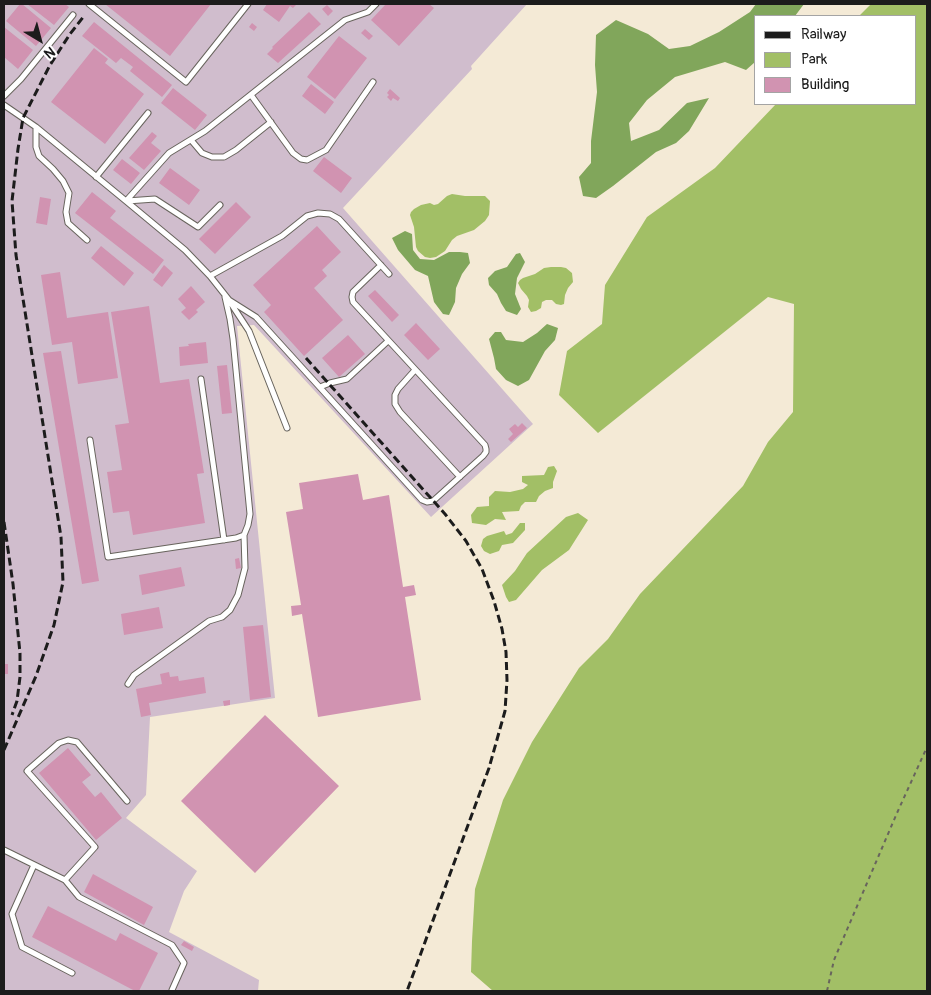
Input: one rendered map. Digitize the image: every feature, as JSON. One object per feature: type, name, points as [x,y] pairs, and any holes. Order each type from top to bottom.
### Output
[{"type":"lane","points":[[89,4],[186,82],[248,4]]},
{"type":"lane","points":[[126,201],[170,153],[205,131],[345,20],[368,12],[376,4]]},
{"type":"lane","points":[[4,96],[21,79],[72,15]]},
{"type":"lane","points":[[252,95],[293,153],[301,159],[307,160],[326,150],[373,82]]},
{"type":"lane","points":[[4,104],[185,250],[210,276],[224,293],[249,331],[287,428]]},
{"type":"lane","points":[[96,177],[148,113]]},
{"type":"lane","points":[[191,140],[202,152],[212,157],[224,157],[236,150],[271,122]]},
{"type":"lane","points":[[36,128],[36,147],[40,156],[54,169],[69,193],[66,212],[68,222],[87,240]]},
{"type":"lane","points":[[126,201],[154,199],[198,228],[220,205]]},
{"type":"lane","points":[[210,276],[282,236],[307,216],[318,213],[330,214],[339,219],[389,274]]},
{"type":"lane","points":[[228,300],[256,317],[422,500],[427,502],[436,500],[483,456],[486,452],[485,445],[353,302],[353,292],[356,288],[381,265]]},
{"type":"lane","points":[[128,684],[134,675],[209,622],[222,617],[230,610],[238,595],[245,568],[244,535],[250,514],[233,339],[224,293]]},
{"type":"lane","points":[[320,388],[330,383],[347,379],[388,341]]},
{"type":"lane","points":[[415,370],[394,395],[395,404],[400,412],[460,477]]},
{"type":"lane","points":[[201,379],[224,540]]},
{"type":"lane","points":[[90,440],[108,557],[224,540],[244,535]]},
{"type":"lane","points":[[65,880],[95,848],[27,771],[59,743],[68,740],[77,742],[127,801]]},
{"type":"lane","points":[[4,850],[65,880],[79,897],[172,945],[184,963],[172,990]]},
{"type":"lane","points":[[34,865],[12,914],[22,947],[72,973]]},
{"type":"path","points":[[827,991],[834,960],[927,747]]},
{"type":"shaded area","points":[[4,4],[527,4],[471,66],[472,69],[343,208],[533,424],[431,517],[254,325],[237,326],[275,698],[150,717],[146,795],[126,818],[197,871],[184,891],[169,932],[259,980],[258,991],[4,991]]},
{"type":"green space","points":[[756,4],[804,4],[796,15],[754,15],[754,63],[746,70],[725,62],[675,77],[647,100],[629,123],[631,141],[659,130],[687,103],[709,98],[689,131],[676,143],[656,152],[596,198],[583,196],[579,177],[591,163],[591,141],[597,92],[595,65],[596,35],[616,20],[648,34],[669,49],[690,46],[719,32],[750,12]]},
{"type":"green space","points":[[871,4],[927,4],[927,991],[493,991],[471,972],[472,941],[475,889],[503,800],[532,742],[579,668],[608,639],[640,594],[743,486],[768,442],[793,412],[794,304],[768,297],[598,433],[559,395],[567,351],[602,324],[605,285],[647,217],[715,168],[775,105],[916,105],[916,15],[860,15]]},
{"type":"green space","points":[[452,194],[485,196],[490,201],[489,215],[474,230],[457,236],[445,251],[436,257],[425,257],[416,247],[411,212],[421,205],[438,204]]},
{"type":"green space","points":[[405,231],[412,234],[413,250],[420,259],[434,260],[449,252],[468,253],[470,263],[462,274],[456,288],[455,302],[449,315],[443,314],[434,302],[428,276],[415,270],[398,250],[392,238]]},
{"type":"green space","points":[[520,253],[525,262],[517,278],[515,294],[521,309],[517,315],[506,311],[497,294],[489,285],[488,278],[495,271],[507,267],[516,254]]},
{"type":"green space","points":[[544,268],[566,268],[572,273],[573,282],[565,295],[564,304],[556,304],[552,300],[546,300],[542,302],[541,308],[531,312],[528,307],[529,300],[518,283],[523,278],[535,274]]},
{"type":"green space","points":[[547,324],[558,328],[555,340],[545,351],[529,380],[518,386],[506,380],[496,369],[489,339],[495,332],[501,332],[506,340],[523,342]]},
{"type":"green space","points":[[554,466],[557,471],[553,488],[545,491],[536,502],[525,502],[519,511],[502,512],[506,520],[495,519],[486,525],[472,523],[471,515],[477,507],[489,506],[489,497],[495,491],[510,492],[523,489],[528,485],[522,482],[522,476],[544,475],[548,467]]},
{"type":"green space","points":[[578,513],[588,520],[569,550],[542,570],[516,600],[509,602],[502,585],[515,571],[527,553],[566,517]]},
{"type":"green space","points":[[520,523],[525,523],[525,530],[513,543],[502,545],[499,551],[490,554],[484,551],[481,546],[483,539],[504,531],[506,535],[512,533]]},
{"type":"building","points":[[20,4],[51,28],[36,46],[6,21]]},
{"type":"building","points":[[27,4],[65,4],[69,7],[54,25]]},
{"type":"building","points":[[105,4],[211,4],[170,56]]},
{"type":"building","points":[[267,4],[297,4],[293,8],[290,6],[279,22],[263,10]]},
{"type":"building","points":[[386,4],[429,4],[434,8],[399,46],[371,20]]},
{"type":"building","points":[[327,5],[333,11],[328,16],[322,9]]},
{"type":"building","points":[[309,12],[321,24],[278,63],[267,54]]},
{"type":"building","points":[[94,22],[172,85],[162,97],[130,71],[133,67],[121,58],[116,63],[82,36]]},
{"type":"building","points":[[252,23],[257,27],[254,31],[249,27]]},
{"type":"building","points":[[4,27],[33,50],[18,69],[4,57]]},
{"type":"building","points":[[365,29],[373,36],[369,40],[361,33]]},
{"type":"building","points":[[339,36],[367,58],[335,99],[307,77]]},
{"type":"building","points":[[94,48],[108,59],[105,63],[144,94],[105,144],[51,102]]},
{"type":"building","points":[[311,84],[334,102],[325,114],[302,96]]},
{"type":"building","points":[[173,88],[207,115],[195,130],[161,103]]},
{"type":"building","points":[[390,89],[400,98],[398,101],[393,98],[391,101],[387,97]]},
{"type":"building","points":[[152,132],[157,136],[151,143],[161,151],[144,170],[129,158]]},
{"type":"building","points":[[324,157],[352,178],[341,193],[313,171]]},
{"type":"building","points":[[122,159],[140,173],[131,184],[113,170]]},
{"type":"building","points":[[170,168],[200,190],[189,205],[159,183]]},
{"type":"building","points":[[92,192],[116,211],[110,218],[164,260],[153,274],[75,213]]},
{"type":"building","points":[[40,197],[51,199],[47,225],[36,223]]},
{"type":"building","points":[[236,202],[251,217],[215,254],[199,239]]},
{"type":"building","points":[[317,226],[341,252],[322,270],[327,276],[314,288],[343,320],[304,356],[264,312],[271,305],[253,285]]},
{"type":"building","points":[[101,246],[134,273],[124,286],[91,258]]},
{"type":"building","points":[[164,265],[173,273],[162,287],[153,280]]},
{"type":"building","points":[[60,272],[67,318],[108,312],[118,378],[78,384],[72,342],[52,345],[41,275]]},
{"type":"building","points":[[191,286],[205,302],[189,320],[181,312],[186,308],[178,299]]},
{"type":"building","points":[[375,290],[399,315],[392,322],[368,296]]},
{"type":"building","points":[[149,306],[160,383],[189,379],[204,473],[197,474],[205,523],[133,535],[129,511],[113,513],[107,472],[122,470],[115,425],[129,423],[111,312]]},
{"type":"building","points":[[416,323],[440,349],[428,360],[404,335]]},
{"type":"building","points":[[348,335],[365,354],[339,377],[322,358]]},
{"type":"building","points":[[206,342],[208,363],[180,366],[179,347]]},
{"type":"building","points":[[61,351],[99,581],[82,584],[43,353]]},
{"type":"building","points":[[227,365],[232,413],[222,414],[217,366]]},
{"type":"building","points":[[522,423],[527,428],[511,442],[508,439],[513,434],[509,429],[515,424],[518,427]]},
{"type":"building","points":[[358,474],[363,500],[389,495],[403,587],[414,585],[416,595],[405,597],[421,700],[318,717],[302,614],[292,616],[291,606],[301,605],[286,512],[303,509],[299,483]]},
{"type":"building","points":[[239,558],[241,568],[236,569],[235,559]]},
{"type":"building","points":[[181,567],[185,586],[142,595],[139,575]]},
{"type":"building","points":[[159,607],[163,628],[124,635],[121,614]]},
{"type":"building","points":[[263,625],[271,697],[250,700],[243,627]]},
{"type":"building","points":[[4,664],[8,664],[8,674],[4,674]]},
{"type":"building","points":[[169,672],[170,677],[178,676],[179,681],[204,677],[206,693],[149,703],[151,715],[141,717],[136,689],[162,684],[160,674]]},
{"type":"building","points":[[230,700],[230,705],[224,706],[223,701]]},
{"type":"building","points":[[265,715],[339,786],[255,873],[181,801]]},
{"type":"building","points":[[68,748],[91,775],[82,782],[95,797],[101,792],[122,818],[96,840],[39,773]]},
{"type":"building","points":[[93,874],[153,907],[144,925],[84,892]]},
{"type":"building","points":[[48,906],[116,941],[120,933],[158,953],[139,991],[135,991],[32,937]]},
{"type":"building","points":[[184,941],[194,947],[192,951],[181,945]]},
{"type":"railway","points":[[4,750],[36,676],[54,625],[63,582],[61,537],[16,255],[12,201],[23,118],[50,65],[84,16]]},
{"type":"railway","points":[[306,358],[445,514],[466,541],[482,569],[494,601],[506,652],[505,711],[489,768],[407,991]]},
{"type":"railway","points":[[4,522],[20,653],[17,701],[12,715]]}]
